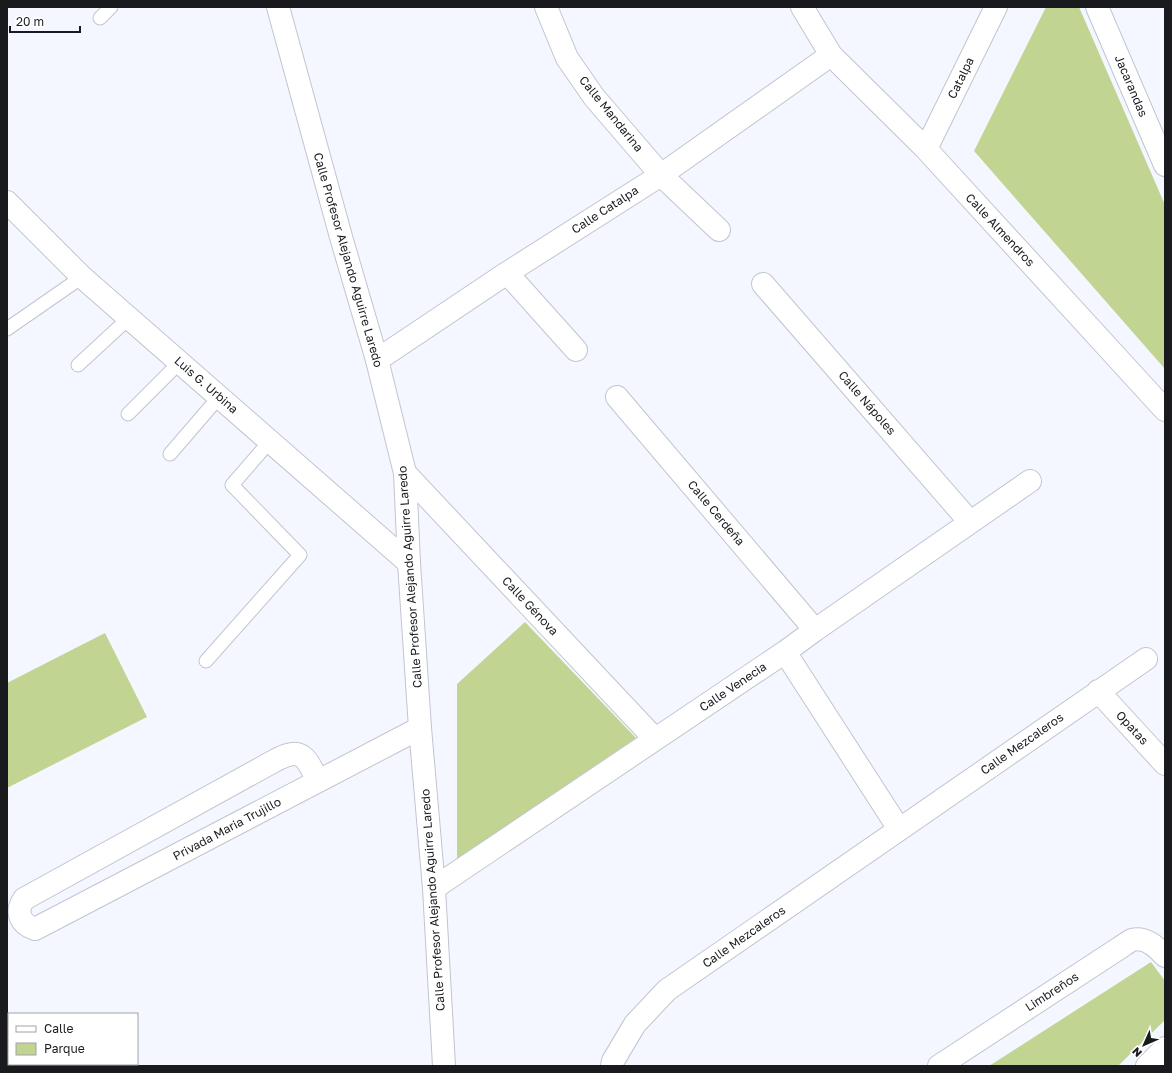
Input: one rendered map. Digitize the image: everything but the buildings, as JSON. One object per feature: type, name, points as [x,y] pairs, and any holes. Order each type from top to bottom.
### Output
[{"type":"street","name":"Calle Profesor Alejando Aguirre Laredo","points":[[278,7],[336,221],[377,360],[406,473],[409,563],[420,728],[434,888],[444,1066]]},
{"type":"street","name":"Calle Mandarina","points":[[546,7],[567,58],[594,97],[661,175],[718,230]]},
{"type":"street","name":"Calle Almendros","points":[[802,7],[830,55],[926,149],[1165,410]]},
{"type":"street","name":"Catalpa","points":[[926,149],[996,7]]},
{"type":"street","name":"Jacarandas","points":[[1097,7],[1165,165]]},
{"type":"street","name":"Calle Catalpa","points":[[377,360],[507,273],[661,175],[830,55]]},
{"type":"street","name":"Luis G. Urbina","points":[[7,202],[82,277],[409,563]]},
{"type":"street","points":[[507,273],[576,350]]},
{"type":"street","name":"Calle Nápoles","points":[[763,284],[970,522]]},
{"type":"street","name":"Calle Cerdeña","points":[[617,397],[815,630]]},
{"type":"street","name":"Calle Génova","points":[[406,473],[655,739]]},
{"type":"street","name":"Calle Venecia","points":[[434,888],[785,652],[1030,481]]},
{"type":"street","points":[[785,652],[899,829]]},
{"type":"street","name":"Calle Mezcaleros","points":[[612,1066],[613,1061],[635,1024],[667,990],[1146,659]]},
{"type":"street","name":"Opatas","points":[[1098,692],[1165,764]]},
{"type":"street","name":"Privada Maria Trujillo","points":[[153,828],[24,899],[19,906],[19,914],[24,923],[29,928],[35,929],[420,728]]},
{"type":"street","points":[[170,859],[153,828],[276,760],[289,754],[297,754],[305,757],[318,781]]},
{"type":"street","name":"Limbreños","points":[[939,1066],[1132,940],[1140,939],[1149,942],[1165,956]]},
{"type":"street","points":[[1147,1066],[1165,1048]]},
{"type":"lane","points":[[100,18],[111,7]]},
{"type":"lane","points":[[7,329],[82,277]]},
{"type":"lane","points":[[78,366],[129,318]]},
{"type":"lane","points":[[128,414],[180,362]]},
{"type":"lane","points":[[170,454],[219,396]]},
{"type":"lane","points":[[206,661],[300,555],[232,485],[270,441]]},
{"type":"green space","points":[[1046,7],[1079,7],[1165,205],[1165,369],[974,151]]},
{"type":"green space","points":[[525,622],[636,738],[457,859],[457,684]]},
{"type":"green space","points":[[105,633],[147,717],[7,788],[7,683]]},
{"type":"green space","points":[[1151,962],[1165,981],[1165,1020],[1118,1066],[989,1066]]}]
